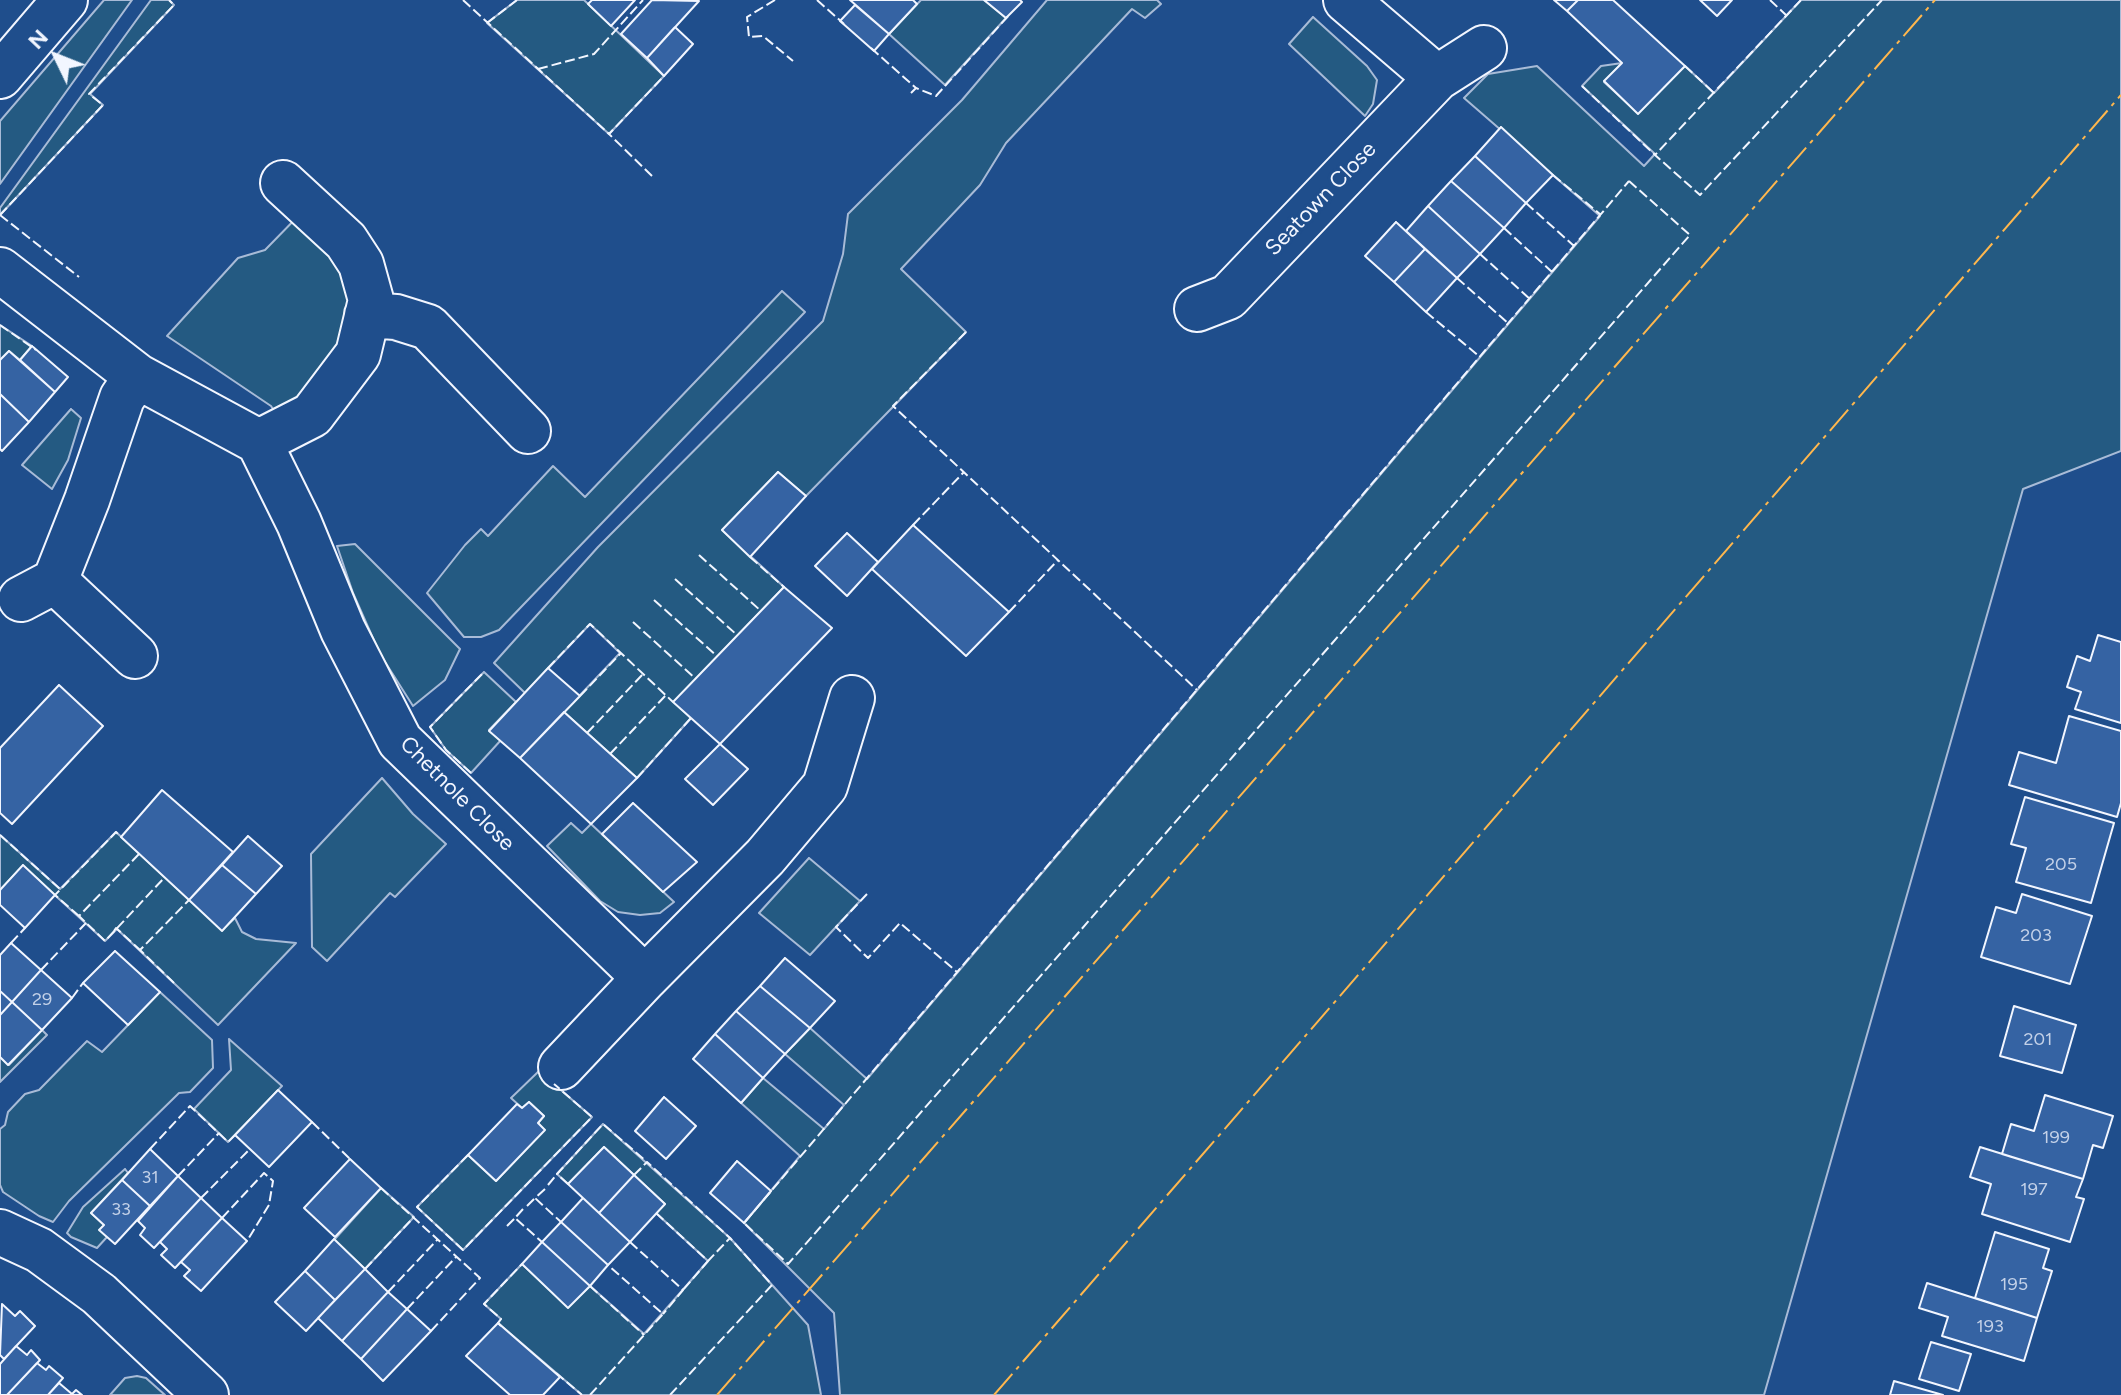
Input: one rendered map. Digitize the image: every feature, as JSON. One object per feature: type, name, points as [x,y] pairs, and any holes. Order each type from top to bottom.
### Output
[{"type":"street","points":[[0,76],[65,0]]},
{"type":"street","points":[[1346,0],[1437,78]]},
{"type":"street","name":"Seatown Close","points":[[1197,309],[1228,297],[1437,78],[1484,48]]},
{"type":"street","points":[[0,270],[137,376],[259,442],[312,415],[358,354],[371,300],[361,264],[346,241],[283,183]]},
{"type":"street","points":[[367,315],[396,317],[428,327],[528,431]]},
{"type":"street","points":[[135,656],[38,590],[122,398],[137,376]]},
{"type":"street","name":"Chetnole Close","points":[[259,442],[299,523],[343,630],[400,741],[645,978]]},
{"type":"street","points":[[561,1067],[765,857],[825,786],[852,698]]},
{"type":"street","points":[[0,1232],[39,1250],[99,1294],[206,1395]]},
{"type":"shaded area","points":[[104,0],[132,0],[0,184],[0,121]]},
{"type":"shaded area","points":[[151,0],[169,0],[174,5],[90,94],[103,105],[0,215],[0,208]]},
{"type":"shaded area","points":[[517,0],[584,0],[664,76],[609,134],[487,23]]},
{"type":"shaded area","points":[[921,0],[984,0],[1006,18],[945,85],[889,34]]},
{"type":"shaded area","points":[[1047,0],[1157,0],[1161,4],[1145,18],[1132,9],[1006,143],[980,185],[901,269],[966,332],[806,496],[778,472],[722,530],[784,587],[674,702],[691,718],[637,778],[564,712],[620,653],[590,624],[525,693],[494,663],[598,547],[823,321],[843,254],[848,214],[962,100]]},
{"type":"shaded area","points":[[1801,0],[2121,0],[2121,451],[2023,489],[1764,1395],[840,1395],[834,1313],[744,1223],[800,1156],[741,1103],[763,1078],[824,1129],[844,1105],[785,1054],[810,1028],[867,1079],[1600,216],[1464,98],[1488,74],[1537,66],[1644,166],[1655,154],[1582,86],[1601,66],[1622,63],[1604,82],[1638,113],[1685,66],[1714,93]]},
{"type":"shaded area","points":[[1313,17],[1367,66],[1377,80],[1373,104],[1365,116],[1289,44]]},
{"type":"shaded area","points":[[307,207],[371,300],[287,430],[271,406],[167,336],[238,258],[265,250]]},
{"type":"shaded area","points":[[782,291],[805,312],[499,630],[481,637],[464,637],[427,593],[465,545],[481,529],[488,536],[553,466],[585,497]]},
{"type":"shaded area","points":[[0,325],[32,346],[20,360],[9,351],[0,360]]},
{"type":"shaded area","points":[[71,409],[81,418],[68,460],[52,489],[22,465]]},
{"type":"shaded area","points":[[355,544],[460,649],[445,680],[413,706],[380,654],[353,593],[337,546]]},
{"type":"shaded area","points":[[484,672],[516,702],[489,730],[501,740],[471,773],[446,750],[430,727]]},
{"type":"shaded area","points":[[382,778],[413,814],[446,844],[395,897],[390,893],[327,961],[312,947],[311,854]]},
{"type":"shaded area","points":[[571,823],[582,833],[591,824],[674,902],[660,913],[640,915],[618,912],[600,901],[547,846]]},
{"type":"shaded area","points":[[116,832],[222,930],[235,918],[242,932],[256,939],[296,943],[218,1025],[117,929],[105,941],[23,866],[0,890],[0,835],[60,889]]},
{"type":"shaded area","points":[[809,858],[860,901],[810,955],[759,913]]},
{"type":"shaded area","points":[[160,992],[212,1040],[213,1068],[190,1092],[179,1093],[69,1201],[53,1222],[39,1216],[3,1192],[0,1185],[0,1129],[5,1125],[8,1112],[25,1094],[39,1090],[87,1041],[102,1052]]},
{"type":"shaded area","points":[[42,1030],[47,1035],[0,1082],[0,1057],[9,1065]]},
{"type":"shaded area","points":[[229,1039],[282,1086],[228,1142],[194,1109],[231,1070]]},
{"type":"shaded area","points":[[539,1071],[592,1117],[463,1250],[417,1207],[468,1155],[496,1181],[544,1130],[538,1123],[544,1116],[529,1102],[522,1108],[511,1098]]},
{"type":"shaded area","points":[[603,1124],[730,1238],[808,1325],[821,1395],[582,1395],[498,1323],[501,1319],[484,1304],[522,1264],[568,1307],[590,1286],[644,1334],[708,1261],[656,1213],[665,1204],[604,1147],[568,1184],[557,1174]]},
{"type":"shaded area","points":[[125,1169],[128,1173],[91,1213],[104,1225],[100,1230],[107,1237],[97,1248],[71,1237],[67,1233],[83,1207]]},
{"type":"shaded area","points":[[381,1188],[414,1217],[365,1269],[334,1240]]},
{"type":"shaded area","points":[[125,1378],[146,1378],[165,1395],[110,1395]]},
{"type":"building","points":[[592,0],[635,0],[611,26],[588,4]]},
{"type":"building","points":[[652,0],[699,1],[647,58],[621,34]]},
{"type":"building","points":[[850,0],[913,0],[917,4],[889,34]]},
{"type":"building","points":[[984,0],[1020,0],[1022,2],[1006,18]]},
{"type":"building","points":[[1554,0],[1578,0],[1567,11]]},
{"type":"building","points":[[1578,0],[1613,0],[1685,66],[1638,114],[1604,81],[1622,63],[1567,11]]},
{"type":"building","points":[[1700,0],[1732,0],[1717,16]]},
{"type":"building","points":[[855,5],[889,34],[874,51],[840,21]]},
{"type":"building","points":[[675,27],[693,44],[664,76],[647,58]]},
{"type":"building","points":[[1501,127],[1553,175],[1526,203],[1475,156]]},
{"type":"building","points":[[1475,156],[1526,203],[1504,228],[1451,181]]},
{"type":"building","points":[[1451,181],[1504,228],[1480,254],[1428,206]]},
{"type":"building","points":[[1428,206],[1480,254],[1457,278],[1406,231]]},
{"type":"building","points":[[1396,222],[1425,249],[1394,282],[1365,256]]},
{"type":"building","points":[[1425,249],[1457,278],[1426,312],[1394,282]]},
{"type":"building","points":[[32,346],[68,377],[55,392],[20,360]]},
{"type":"building","points":[[9,351],[55,392],[29,422],[0,394],[0,360]]},
{"type":"building","points":[[0,394],[29,422],[2,451],[0,449]]},
{"type":"building","points":[[778,472],[806,496],[750,557],[722,530]]},
{"type":"building","points":[[913,525],[1009,612],[966,656],[872,569]]},
{"type":"building","points":[[847,533],[878,562],[847,596],[815,566]]},
{"type":"building","points":[[784,587],[832,628],[720,744],[673,702]]},
{"type":"building","points":[[2098,635],[2121,642],[2121,723],[2075,709],[2081,692],[2067,687],[2077,656],[2090,661]]},
{"type":"building","points":[[548,668],[580,696],[520,758],[489,731]]},
{"type":"building","points":[[59,685],[103,726],[12,824],[0,813],[0,748]]},
{"type":"building","points":[[564,712],[637,778],[591,824],[520,758]]},
{"type":"building","points":[[2069,716],[2121,731],[2121,803],[2117,817],[2009,785],[2019,752],[2056,763]]},
{"type":"building","points":[[720,744],[748,769],[713,805],[685,779]]},
{"type":"building","points":[[162,790],[233,852],[189,900],[121,837]]},
{"type":"building","points":[[2025,797],[2114,823],[2091,903],[2016,882],[2026,848],[2011,844]]},
{"type":"building","points":[[633,803],[697,862],[663,892],[602,834]]},
{"type":"building","points":[[248,836],[282,866],[256,894],[222,865]]},
{"type":"building","points":[[23,865],[55,895],[25,928],[0,905],[0,890]]},
{"type":"building","points":[[222,865],[256,894],[222,931],[189,900]]},
{"type":"building","points":[[2022,894],[2092,916],[2070,984],[1981,957],[1996,907],[2016,913]]},
{"type":"building","points":[[11,943],[41,970],[12,1002],[0,991],[0,955]]},
{"type":"building","points":[[115,951],[160,992],[128,1025],[83,983]]},
{"type":"building","points":[[785,958],[835,1001],[810,1028],[760,986]]},
{"type":"building","points":[[41,970],[72,998],[42,1030],[12,1002]]},
{"type":"building","points":[[760,986],[810,1028],[785,1054],[736,1011]]},
{"type":"building","points":[[0,991],[12,1002],[0,1015]]},
{"type":"building","points":[[12,1002],[42,1030],[8,1065],[0,1057],[0,1015]]},
{"type":"building","points":[[2014,1006],[2076,1025],[2062,1073],[2000,1056]]},
{"type":"building","points":[[736,1011],[785,1054],[763,1078],[715,1034]]},
{"type":"building","points":[[715,1034],[763,1078],[741,1103],[693,1059]]},
{"type":"building","points":[[278,1090],[312,1122],[269,1167],[235,1135]]},
{"type":"building","points":[[2045,1095],[2113,1116],[2103,1148],[2093,1145],[2083,1179],[2002,1154],[2011,1124],[2034,1131]]},
{"type":"building","points":[[664,1097],[696,1126],[666,1159],[635,1131]]},
{"type":"building","points":[[529,1102],[544,1116],[538,1123],[545,1130],[496,1181],[468,1155],[517,1104],[522,1108]]},
{"type":"building","points":[[604,1147],[634,1175],[599,1213],[568,1184]]},
{"type":"building","points":[[1980,1147],[2083,1179],[2076,1197],[2084,1199],[2070,1242],[1982,1214],[1991,1184],[1970,1177]]},
{"type":"building","points":[[150,1149],[178,1176],[150,1206],[122,1180]]},
{"type":"building","points":[[350,1159],[381,1188],[335,1237],[304,1208]]},
{"type":"building","points":[[737,1161],[771,1191],[744,1223],[710,1193]]},
{"type":"building","points":[[634,1175],[665,1204],[630,1242],[599,1213]]},
{"type":"building","points":[[178,1176],[201,1198],[154,1248],[140,1235],[145,1228],[138,1221]]},
{"type":"building","points":[[122,1180],[150,1206],[115,1244],[99,1230],[104,1225],[91,1213]]},
{"type":"building","points":[[201,1198],[222,1218],[175,1268],[161,1255],[167,1249],[160,1242]]},
{"type":"building","points":[[583,1198],[630,1242],[608,1265],[561,1222]]},
{"type":"building","points":[[222,1218],[247,1241],[201,1291],[184,1276],[190,1270],[181,1262]]},
{"type":"building","points":[[561,1222],[608,1265],[590,1286],[542,1242]]},
{"type":"building","points":[[1995,1232],[2049,1249],[2043,1268],[2052,1271],[2037,1318],[1975,1298]]},
{"type":"building","points":[[334,1239],[365,1269],[335,1300],[305,1271]]},
{"type":"building","points":[[542,1242],[590,1286],[568,1308],[522,1264]]},
{"type":"building","points":[[365,1269],[388,1292],[342,1341],[318,1318]]},
{"type":"building","points":[[305,1271],[335,1300],[306,1331],[275,1302]]},
{"type":"building","points":[[1927,1283],[2037,1318],[2024,1361],[1942,1336],[1948,1317],[1919,1308]]},
{"type":"building","points":[[388,1292],[407,1309],[361,1359],[342,1341]]},
{"type":"building","points":[[2,1304],[15,1316],[20,1311],[35,1326],[4,1359],[0,1355]]},
{"type":"building","points":[[407,1309],[431,1331],[383,1381],[361,1359]]},
{"type":"building","points":[[498,1323],[560,1377],[543,1395],[510,1395],[466,1356]]},
{"type":"building","points":[[1931,1342],[1971,1354],[1959,1391],[1919,1379]]},
{"type":"building","points":[[16,1346],[27,1355],[31,1350],[40,1360],[7,1395],[0,1395],[0,1364]]},
{"type":"building","points":[[37,1363],[46,1370],[49,1366],[63,1378],[48,1395],[7,1395]]},
{"type":"building","points":[[1894,1381],[1943,1395],[1890,1395]]},
{"type":"building","points":[[59,1383],[72,1394],[76,1390],[82,1395],[48,1395]]},
{"type":"fence","points":[[0,215],[103,105],[89,94],[174,5],[169,0]]},
{"type":"fence","points":[[463,0],[609,134]]},
{"type":"fence","points":[[487,23],[517,0]]},
{"type":"fence","points":[[538,69],[594,54],[643,0]]},
{"type":"fence","points":[[775,0],[747,17],[749,37],[763,36],[793,61]]},
{"type":"fence","points":[[817,0],[844,24]]},
{"type":"fence","points":[[1770,0],[1787,16]]},
{"type":"fence","points":[[1801,0],[1655,155],[1700,195],[1882,0]]},
{"type":"fence","points":[[911,93],[916,88],[936,96],[1010,14]]},
{"type":"fence","points":[[871,48],[916,88]]},
{"type":"fence","points":[[1685,66],[1714,93]]},
{"type":"fence","points":[[652,176],[609,134],[664,76]]},
{"type":"fence","points":[[1582,86],[1655,155]]},
{"type":"fence","points":[[1553,175],[1601,215]]},
{"type":"fence","points":[[1629,181],[1690,235],[788,1264],[744,1223],[1629,181]]},
{"type":"fence","points":[[1526,203],[1574,246]]},
{"type":"fence","points":[[0,215],[79,277]]},
{"type":"fence","points":[[1504,228],[1552,272]]},
{"type":"fence","points":[[1480,254],[1530,299]]},
{"type":"fence","points":[[1457,278],[1509,324]]},
{"type":"fence","points":[[1426,312],[1480,357]]},
{"type":"fence","points":[[0,325],[36,350]]},
{"type":"fence","points":[[966,332],[893,406],[1197,690]]},
{"type":"fence","points":[[913,525],[964,472]]},
{"type":"fence","points":[[699,555],[761,611]]},
{"type":"fence","points":[[750,557],[784,587]]},
{"type":"fence","points":[[1009,612],[1058,560]]},
{"type":"fence","points":[[675,579],[737,635]]},
{"type":"fence","points":[[654,600],[717,656]]},
{"type":"fence","points":[[633,622],[696,679]]},
{"type":"fence","points":[[548,668],[590,624],[673,702]]},
{"type":"fence","points":[[580,696],[621,653]]},
{"type":"fence","points":[[471,773],[446,750],[430,727],[484,672]]},
{"type":"fence","points":[[587,733],[643,674]]},
{"type":"fence","points":[[610,754],[666,695]]},
{"type":"fence","points":[[637,778],[691,718]]},
{"type":"fence","points":[[79,916],[55,895],[116,832],[121,837]]},
{"type":"fence","points":[[0,835],[60,889]]},
{"type":"fence","points":[[139,854],[79,916],[105,941],[165,877]]},
{"type":"fence","points":[[867,894],[836,927],[868,958],[900,923],[957,972]]},
{"type":"fence","points":[[174,983],[140,950],[189,900]]},
{"type":"fence","points":[[41,970],[86,923]]},
{"type":"fence","points":[[11,943],[25,928]]},
{"type":"fence","points":[[114,931],[116,928],[140,950]]},
{"type":"fence","points":[[72,998],[83,983]]},
{"type":"fence","points":[[468,1155],[417,1207],[463,1250],[592,1117],[554,1084]]},
{"type":"fence","points":[[150,1149],[190,1106],[228,1142],[235,1135]]},
{"type":"fence","points":[[312,1122],[350,1159]]},
{"type":"fence","points":[[568,1184],[557,1174],[603,1124],[647,1162]]},
{"type":"fence","points":[[178,1176],[219,1133]]},
{"type":"fence","points":[[201,1198],[250,1149]]},
{"type":"fence","points":[[634,1175],[647,1162],[730,1238],[708,1261]]},
{"type":"fence","points":[[222,1218],[264,1173],[273,1181],[269,1205],[247,1241]]},
{"type":"fence","points":[[548,1185],[557,1174]]},
{"type":"fence","points":[[381,1188],[480,1278],[431,1331]]},
{"type":"fence","points":[[545,1189],[535,1198],[561,1222]]},
{"type":"fence","points":[[527,1206],[535,1198]]},
{"type":"fence","points":[[523,1209],[515,1218],[542,1242]]},
{"type":"fence","points":[[656,1213],[708,1261],[683,1290]]},
{"type":"fence","points":[[365,1269],[414,1217]]},
{"type":"fence","points":[[507,1226],[515,1218]]},
{"type":"fence","points":[[670,1395],[772,1285],[730,1238]]},
{"type":"fence","points":[[388,1292],[438,1239]]},
{"type":"fence","points":[[630,1242],[683,1290],[663,1314]]},
{"type":"fence","points":[[407,1309],[457,1256]]},
{"type":"fence","points":[[501,1326],[498,1323],[501,1319],[484,1304],[522,1264]]},
{"type":"fence","points":[[590,1395],[663,1314],[608,1265]]},
{"type":"fence","points":[[590,1286],[644,1335]]},
{"type":"fence","points":[[556,1373],[582,1395]]},
{"type":"power","points":[[717,1395],[1935,0]]},
{"type":"power","points":[[994,1395],[2121,95]]}]
